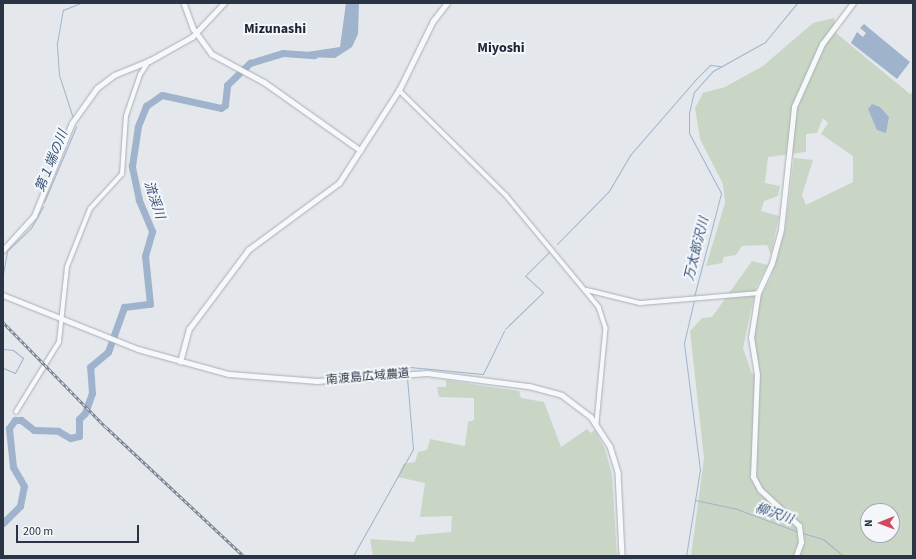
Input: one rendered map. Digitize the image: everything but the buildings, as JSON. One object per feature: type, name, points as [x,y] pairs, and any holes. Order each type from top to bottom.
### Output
[{"type":"street","points":[[184,3],[196,33],[212,54],[256,77],[360,150]]},
{"type":"street","points":[[3,250],[34,216],[72,122],[97,88],[114,75],[149,61],[196,33],[224,3]]},
{"type":"street","points":[[180,362],[189,329],[248,250],[330,192],[360,150],[399,90],[433,21],[447,3]]},
{"type":"street","points":[[796,556],[801,542],[799,526],[760,490],[753,478],[757,375],[750,344],[758,293],[772,263],[781,229],[796,99],[827,34],[853,3]]},
{"type":"street","points":[[16,412],[59,342],[63,319],[67,267],[90,209],[122,174],[126,116],[140,75],[149,61]]},
{"type":"street","points":[[399,90],[506,195],[587,290],[606,323],[597,424]]},
{"type":"street","points":[[587,290],[640,303],[758,293]]},
{"type":"street","name":"南渡島広域農道","points":[[3,295],[138,350],[229,374],[301,381],[413,372],[529,386],[562,395],[597,424],[615,459],[622,556]]},
{"type":"green space","points":[[834,18],[836,33],[910,94],[913,92],[913,556],[691,556],[704,458],[690,331],[702,318],[712,317],[752,261],[768,265],[756,287],[743,348],[752,374],[760,372],[753,346],[759,299],[771,277],[785,230],[794,158],[813,160],[802,195],[806,205],[853,182],[853,156],[821,134],[828,123],[823,118],[817,133],[806,134],[806,152],[768,157],[765,183],[780,186],[778,196],[764,201],[761,211],[779,216],[771,255],[767,245],[742,246],[736,255],[724,257],[722,263],[706,266],[725,203],[723,184],[700,139],[695,108],[703,93],[725,87],[763,66],[813,23]]},
{"type":"green space","points":[[446,380],[519,391],[521,398],[544,402],[561,447],[587,429],[591,433],[595,430],[605,449],[612,475],[617,556],[373,556],[370,539],[414,542],[417,535],[451,532],[452,516],[420,517],[425,483],[398,477],[403,464],[415,462],[418,452],[427,450],[430,439],[465,446],[468,422],[474,420],[474,398],[439,397],[437,387],[446,387]]},
{"type":"water","points":[[346,3],[359,3],[358,34],[352,47],[335,58],[304,57],[307,52],[340,47]]},
{"type":"water","points":[[864,24],[910,62],[897,79],[851,43],[857,32],[863,37],[866,33],[860,28]]},
{"type":"water","points":[[872,104],[880,107],[889,117],[886,133],[877,130],[868,109]]},
{"type":"waterway","name":"第１端の川","points":[[73,118],[59,75],[57,43],[63,10],[80,3]]},
{"type":"waterway","name":"万太郎沢川","points":[[694,297],[721,193],[689,133],[689,113],[694,92],[713,71],[765,42],[797,3]]},
{"type":"waterway","name":"流渓川","points":[[3,523],[20,506],[24,486],[13,467],[9,428],[15,420],[21,420],[34,430],[58,431],[70,438],[79,436],[79,419],[85,413],[92,393],[90,367],[108,352],[124,307],[150,304],[145,256],[152,231],[139,200],[132,166],[138,126],[146,106],[162,95],[221,108],[225,105],[227,85],[250,63],[283,53],[314,55]]},
{"type":"waterway","points":[[557,244],[609,191],[630,155],[696,79],[710,65],[720,66]]},
{"type":"waterway","name":"第１端の川","points":[[44,202],[76,127]]},
{"type":"waterway","name":"第１端の川","points":[[3,274],[7,251],[31,228],[43,206]]},
{"type":"waterway","points":[[505,329],[543,292],[525,276],[549,252]]},
{"type":"waterway","name":"第１端の川","points":[[3,284],[3,290]]},
{"type":"waterway","name":"万太郎沢川","points":[[686,556],[700,470],[684,343],[694,300]]},
{"type":"waterway","points":[[409,370],[410,367],[483,374],[504,331]]},
{"type":"waterway","name":"第１端の川","points":[[3,349],[13,350],[23,358],[15,373],[3,368]]},
{"type":"waterway","points":[[353,556],[413,449],[407,378]]},
{"type":"waterway","name":"柳沢川","points":[[695,500],[734,508],[799,532]]},
{"type":"waterway","name":"柳沢川","points":[[802,533],[823,539],[843,556]]},
{"type":"railway","points":[[3,322],[106,427],[244,556]]},
{"type":"district","name":"Mizunashi","points":[[275,29]]},
{"type":"district","name":"Miyoshi","points":[[501,48]]}]
